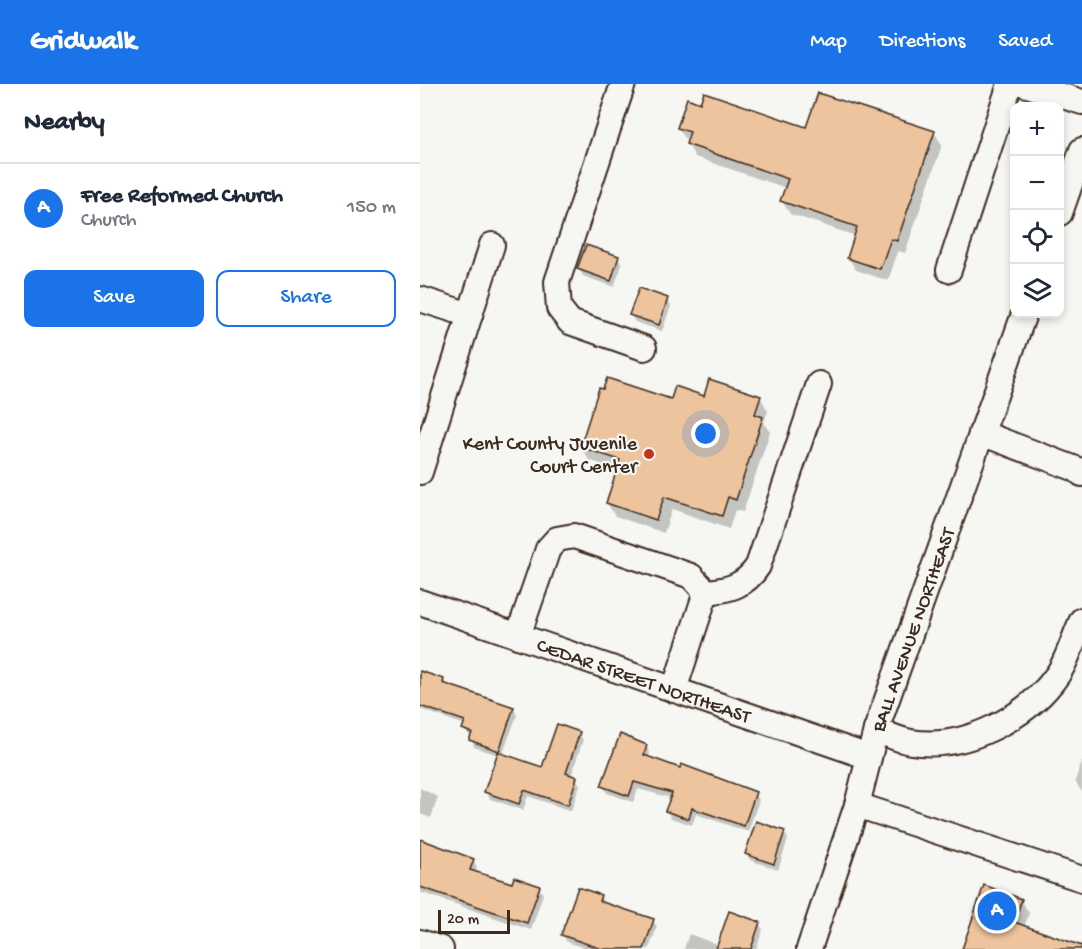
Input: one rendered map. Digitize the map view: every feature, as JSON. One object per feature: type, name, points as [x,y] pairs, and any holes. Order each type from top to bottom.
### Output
[{"type":"street","points":[[623,84],[569,239],[557,282],[556,300],[563,316],[570,322],[644,348]]},
{"type":"street","points":[[949,270],[1010,84]]},
{"type":"street","points":[[1024,84],[1082,102]]},
{"type":"street","points":[[1061,210],[1076,183],[1082,150]]},
{"type":"street","points":[[420,472],[492,245]]},
{"type":"street","points":[[420,298],[470,315]]},
{"type":"street","name":"BALL AVENUE NORTHEAST","points":[[808,949],[857,805],[876,730],[1023,318]]},
{"type":"street","points":[[706,592],[736,587],[750,577],[758,566],[819,384]]},
{"type":"street","points":[[981,434],[1076,468],[1082,474]]},
{"type":"street","points":[[518,636],[548,549],[557,539],[565,536],[574,536],[691,576],[706,592]]},
{"type":"street","points":[[674,690],[706,592]]},
{"type":"street","name":"CEDAR STREET NORTHEAST","points":[[420,602],[869,757]]},
{"type":"street","points":[[876,730],[910,742],[953,742],[1002,722],[1037,698],[1058,674],[1082,620]]},
{"type":"street","points":[[857,805],[1082,879]]},
{"type":"street","points":[[420,942],[441,949]]},
{"type":"building","points":[[704,92],[806,127],[818,93],[935,131],[897,241],[891,239],[880,269],[847,258],[857,227],[780,201],[788,179],[686,144],[690,132],[677,128],[687,98],[700,103]]},
{"type":"building","points":[[586,245],[619,256],[611,281],[577,269]]},
{"type":"building","points":[[639,288],[668,298],[659,325],[629,315]]},
{"type":"building","name":"Kent County Juvenile Court Center","points":[[607,378],[671,399],[675,386],[704,396],[709,379],[761,396],[755,414],[763,417],[736,500],[728,497],[722,516],[664,497],[656,520],[606,503],[620,460],[580,447],[599,388],[603,389]]},
{"type":"building","points":[[420,671],[444,679],[443,683],[514,707],[499,751],[469,740],[472,733],[462,729],[465,721],[420,706]]},
{"type":"building","points":[[557,724],[580,732],[566,773],[577,777],[568,805],[524,790],[519,804],[484,792],[498,752],[542,767]]},
{"type":"building","points":[[620,734],[647,745],[644,755],[680,768],[681,764],[756,792],[744,826],[692,808],[689,819],[665,811],[672,793],[634,782],[629,796],[601,786]]},
{"type":"building","points":[[756,821],[785,831],[774,864],[745,854]]},
{"type":"building","points":[[420,839],[474,859],[470,870],[512,883],[514,877],[540,886],[527,923],[420,887]]},
{"type":"building","points":[[984,885],[1022,899],[1014,922],[1082,946],[1081,949],[962,949]]},
{"type":"building","points":[[578,887],[601,895],[599,901],[654,919],[644,949],[602,949],[561,935]]},
{"type":"building","points":[[729,911],[760,922],[751,949],[716,949]]},
{"type":"place","name":"Kent County Juvenile Court Center","points":[[649,454]]},
{"type":"place","name":"Free Reformed Church","points":[[997,911]]}]
